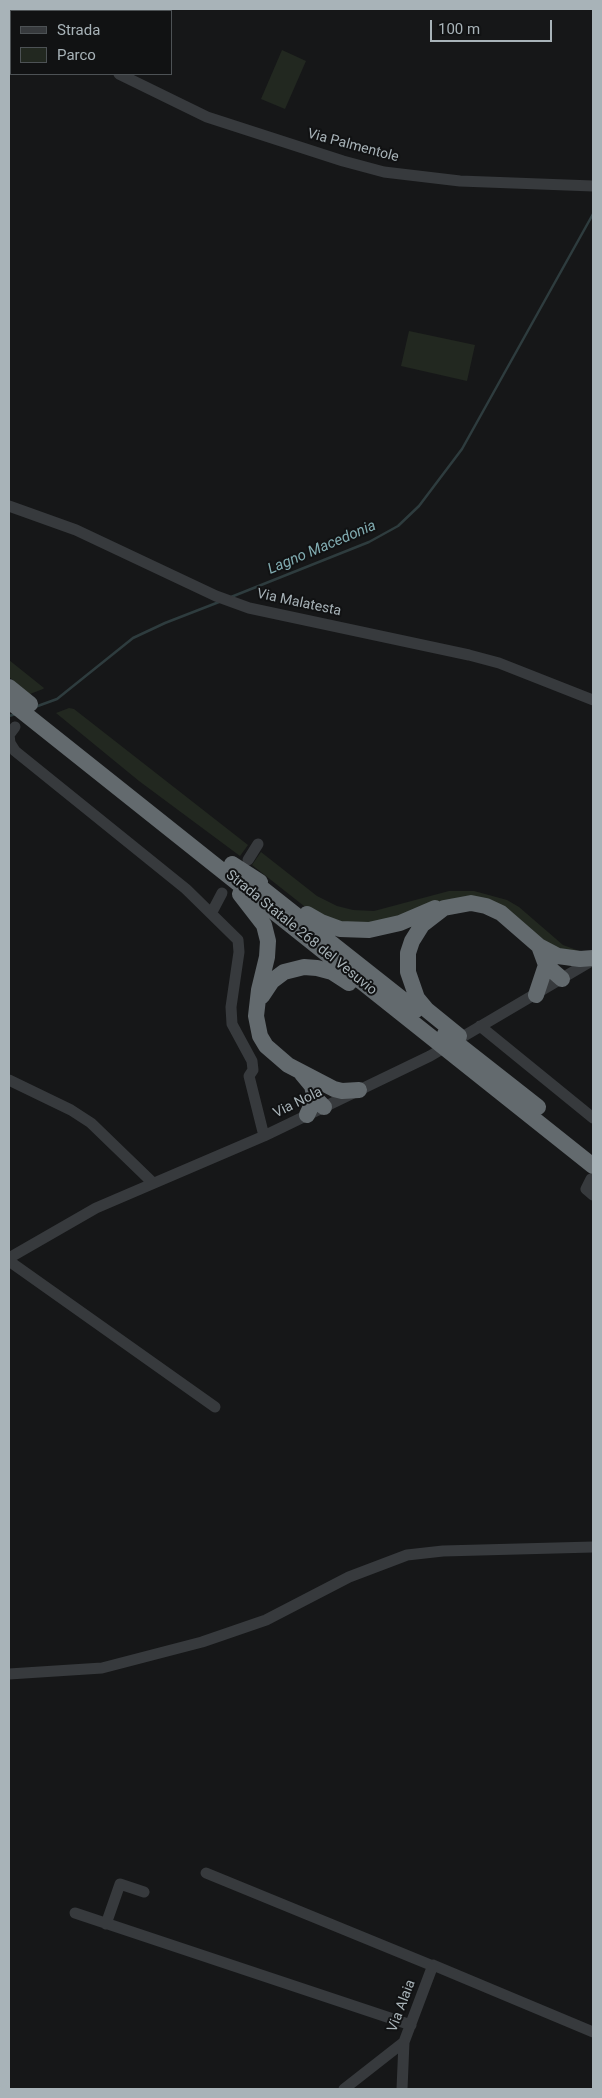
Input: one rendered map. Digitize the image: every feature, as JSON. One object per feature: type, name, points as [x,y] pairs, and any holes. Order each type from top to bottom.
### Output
[{"type":"highway","name":"Strada Statale 268 del Vesuvio","points":[[12,697],[151,814],[439,1034]]},
{"type":"highway","name":"Strada Statale 268 del Vesuvio","points":[[45,723],[240,862],[439,1034]]},
{"type":"highway","points":[[151,814],[238,892],[264,925],[268,941],[267,957],[257,1005],[258,1028],[266,1046],[274,1055],[302,1074],[342,1091],[359,1090]]},
{"type":"highway","points":[[240,862],[320,922],[340,929],[355,931],[382,928],[437,907],[444,908],[464,904],[486,906],[502,914],[539,946],[564,978]]},
{"type":"highway","points":[[444,908],[422,925],[412,941],[407,963],[410,983],[417,998],[427,1010],[439,1034],[470,1056],[592,1172]]},
{"type":"highway","points":[[552,961],[593,959]]},
{"type":"highway","points":[[536,994],[552,961]]},
{"type":"highway","points":[[257,1005],[272,982],[284,972],[304,967],[332,972],[439,1034],[519,1092],[593,1151]]},
{"type":"highway","points":[[302,1074],[322,1103]]},
{"type":"highway","points":[[308,1115],[322,1103],[326,1084]]},
{"type":"street","name":"Via Palmentole","points":[[121,75],[207,118],[366,168],[418,178],[593,186]]},
{"type":"street","name":"Via Malatesta","points":[[9,506],[76,530],[192,585],[249,608],[499,663],[593,700]]},
{"type":"street","points":[[15,727],[9,735],[10,743],[15,751],[212,912],[238,940],[240,952],[231,1007],[232,1024],[252,1061],[253,1070],[249,1076],[264,1136]]},
{"type":"street","points":[[240,862],[258,844]]},
{"type":"street","points":[[212,912],[222,893]]},
{"type":"street","name":"Via Nola","points":[[322,1103],[359,1090],[430,1056],[593,959]]},
{"type":"street","points":[[480,1026],[593,1118]]},
{"type":"street","points":[[9,1080],[71,1110],[91,1123],[153,1183]]},
{"type":"street","name":"Via Nola","points":[[9,1259],[96,1208],[264,1136],[308,1115]]},
{"type":"street","points":[[592,1172],[586,1189],[593,1195]]},
{"type":"street","points":[[9,1259],[214,1407]]},
{"type":"street","points":[[9,1674],[102,1668],[219,1637],[266,1620],[349,1577],[408,1555],[443,1551],[593,1547]]},
{"type":"street","points":[[206,1873],[593,2032]]},
{"type":"street","points":[[106,1924],[120,1884],[144,1892]]},
{"type":"street","points":[[74,1913],[411,2025]]},
{"type":"street","name":"Via Alaia","points":[[344,2089],[404,2042],[433,1966]]},
{"type":"street","points":[[402,2089],[404,2042]]},
{"type":"green space","points":[[282,50],[306,61],[285,109],[261,99]]},
{"type":"green space","points":[[409,331],[475,345],[467,381],[401,366]]},
{"type":"green space","points":[[9,660],[44,688],[30,694],[9,677]]},
{"type":"green space","points":[[69,708],[74,709],[248,845],[240,856],[139,781],[56,713]]},
{"type":"green space","points":[[261,852],[317,896],[337,906],[353,910],[374,911],[449,891],[474,891],[507,900],[519,907],[563,945],[582,952],[557,950],[495,902],[389,923],[344,925],[309,910],[252,865]]},
{"type":"waterway","name":"Lagno Macedonia","points":[[231,597],[369,542],[398,526],[419,506],[462,449],[593,214]]},
{"type":"waterway","name":"Lagno Macedonia","points":[[35,707],[57,699],[133,638],[219,602]]},
{"type":"waterway","name":"Lagno Macedonia","points":[[9,716],[16,714]]}]
